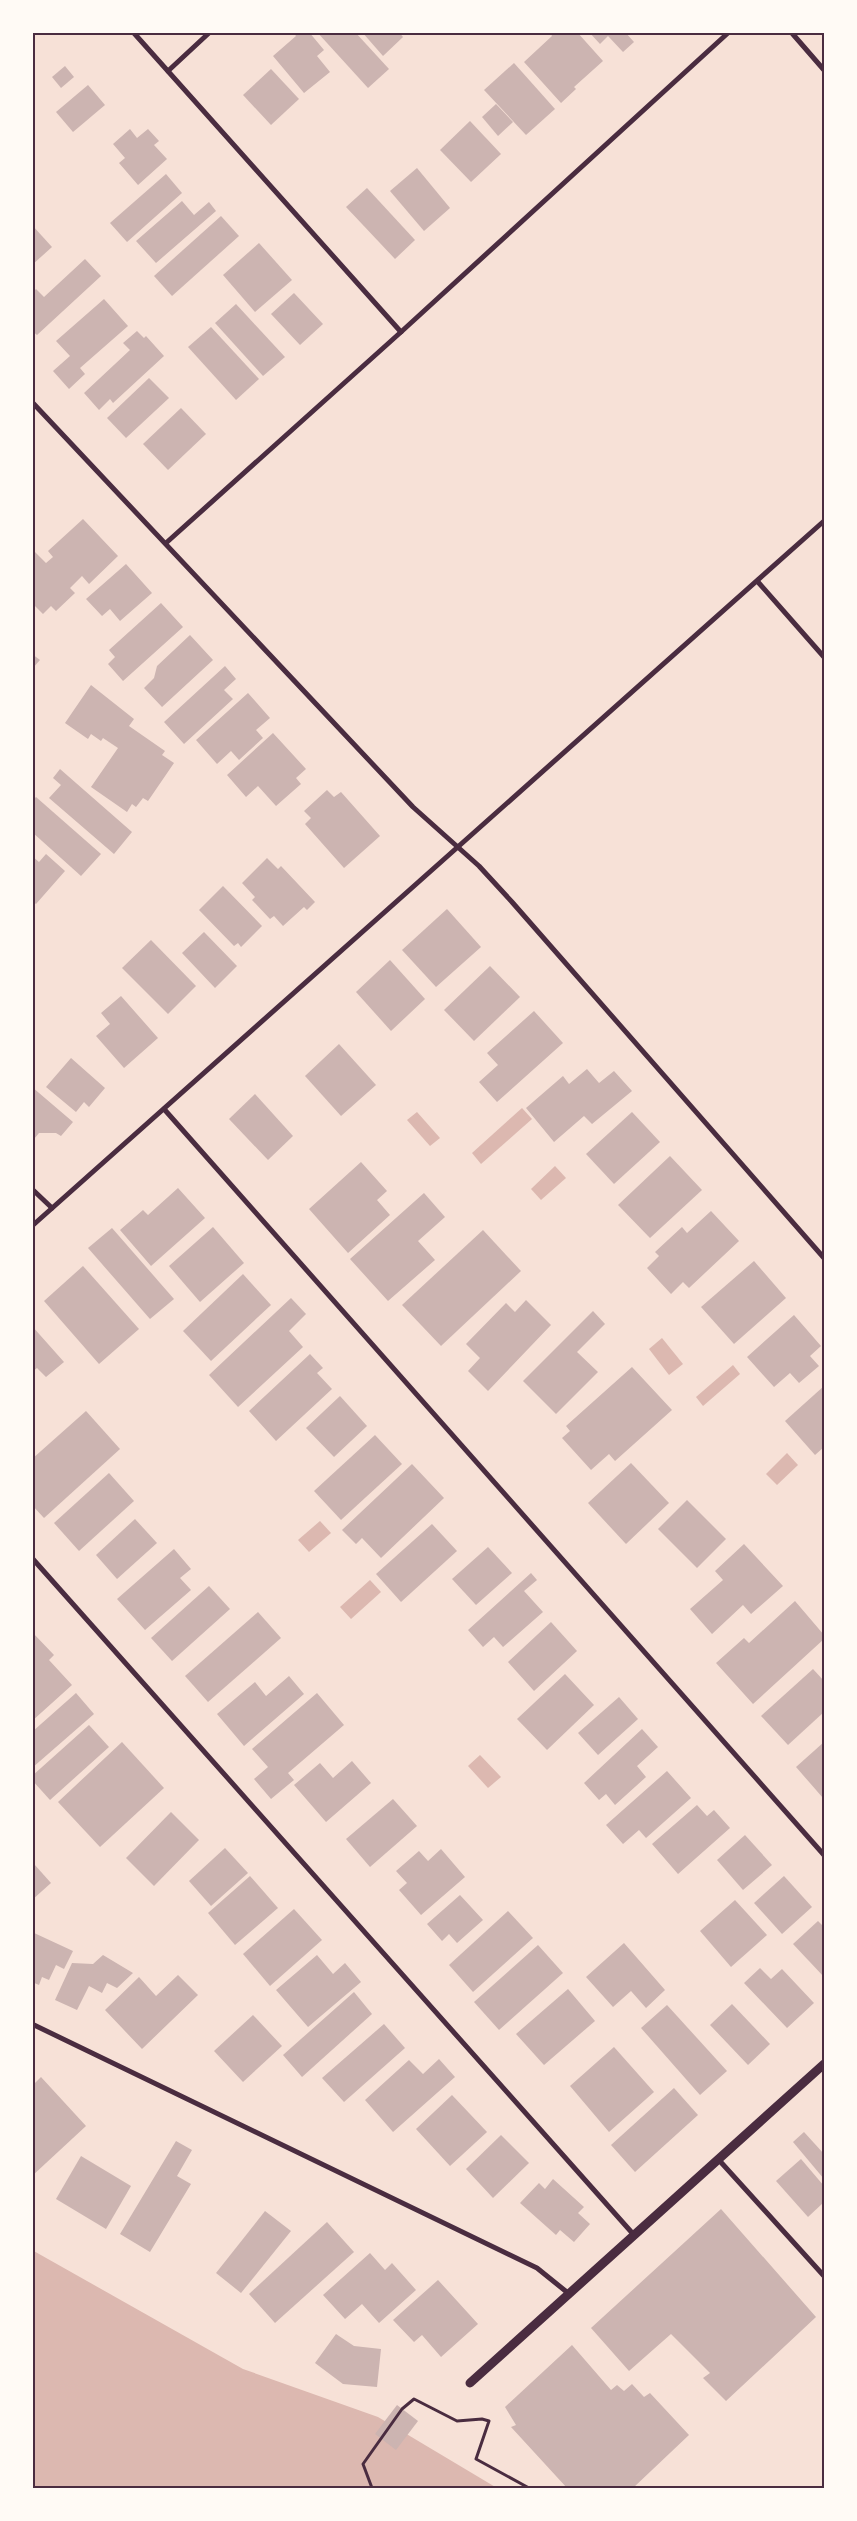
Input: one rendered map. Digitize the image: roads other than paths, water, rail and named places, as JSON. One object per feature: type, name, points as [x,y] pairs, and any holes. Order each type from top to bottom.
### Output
[{"type":"street","points":[[133,32],[401,332]]},
{"type":"street","points":[[168,71],[210,32]]},
{"type":"street","points":[[166,543],[730,32]]},
{"type":"street","points":[[791,32],[824,70]]},
{"type":"street","points":[[32,402],[414,807],[479,866],[824,1258]]},
{"type":"street","points":[[32,1226],[758,582],[824,521]]},
{"type":"street","points":[[758,582],[824,657]]},
{"type":"street","points":[[164,1109],[824,1855]]},
{"type":"street","points":[[32,1189],[52,1208]]},
{"type":"street","points":[[32,1558],[634,2235]]},
{"type":"street","points":[[32,2024],[538,2268],[568,2293]]},
{"type":"street","points":[[470,2383],[824,2064]]},
{"type":"street","points":[[718,2159],[824,2276]]}]
